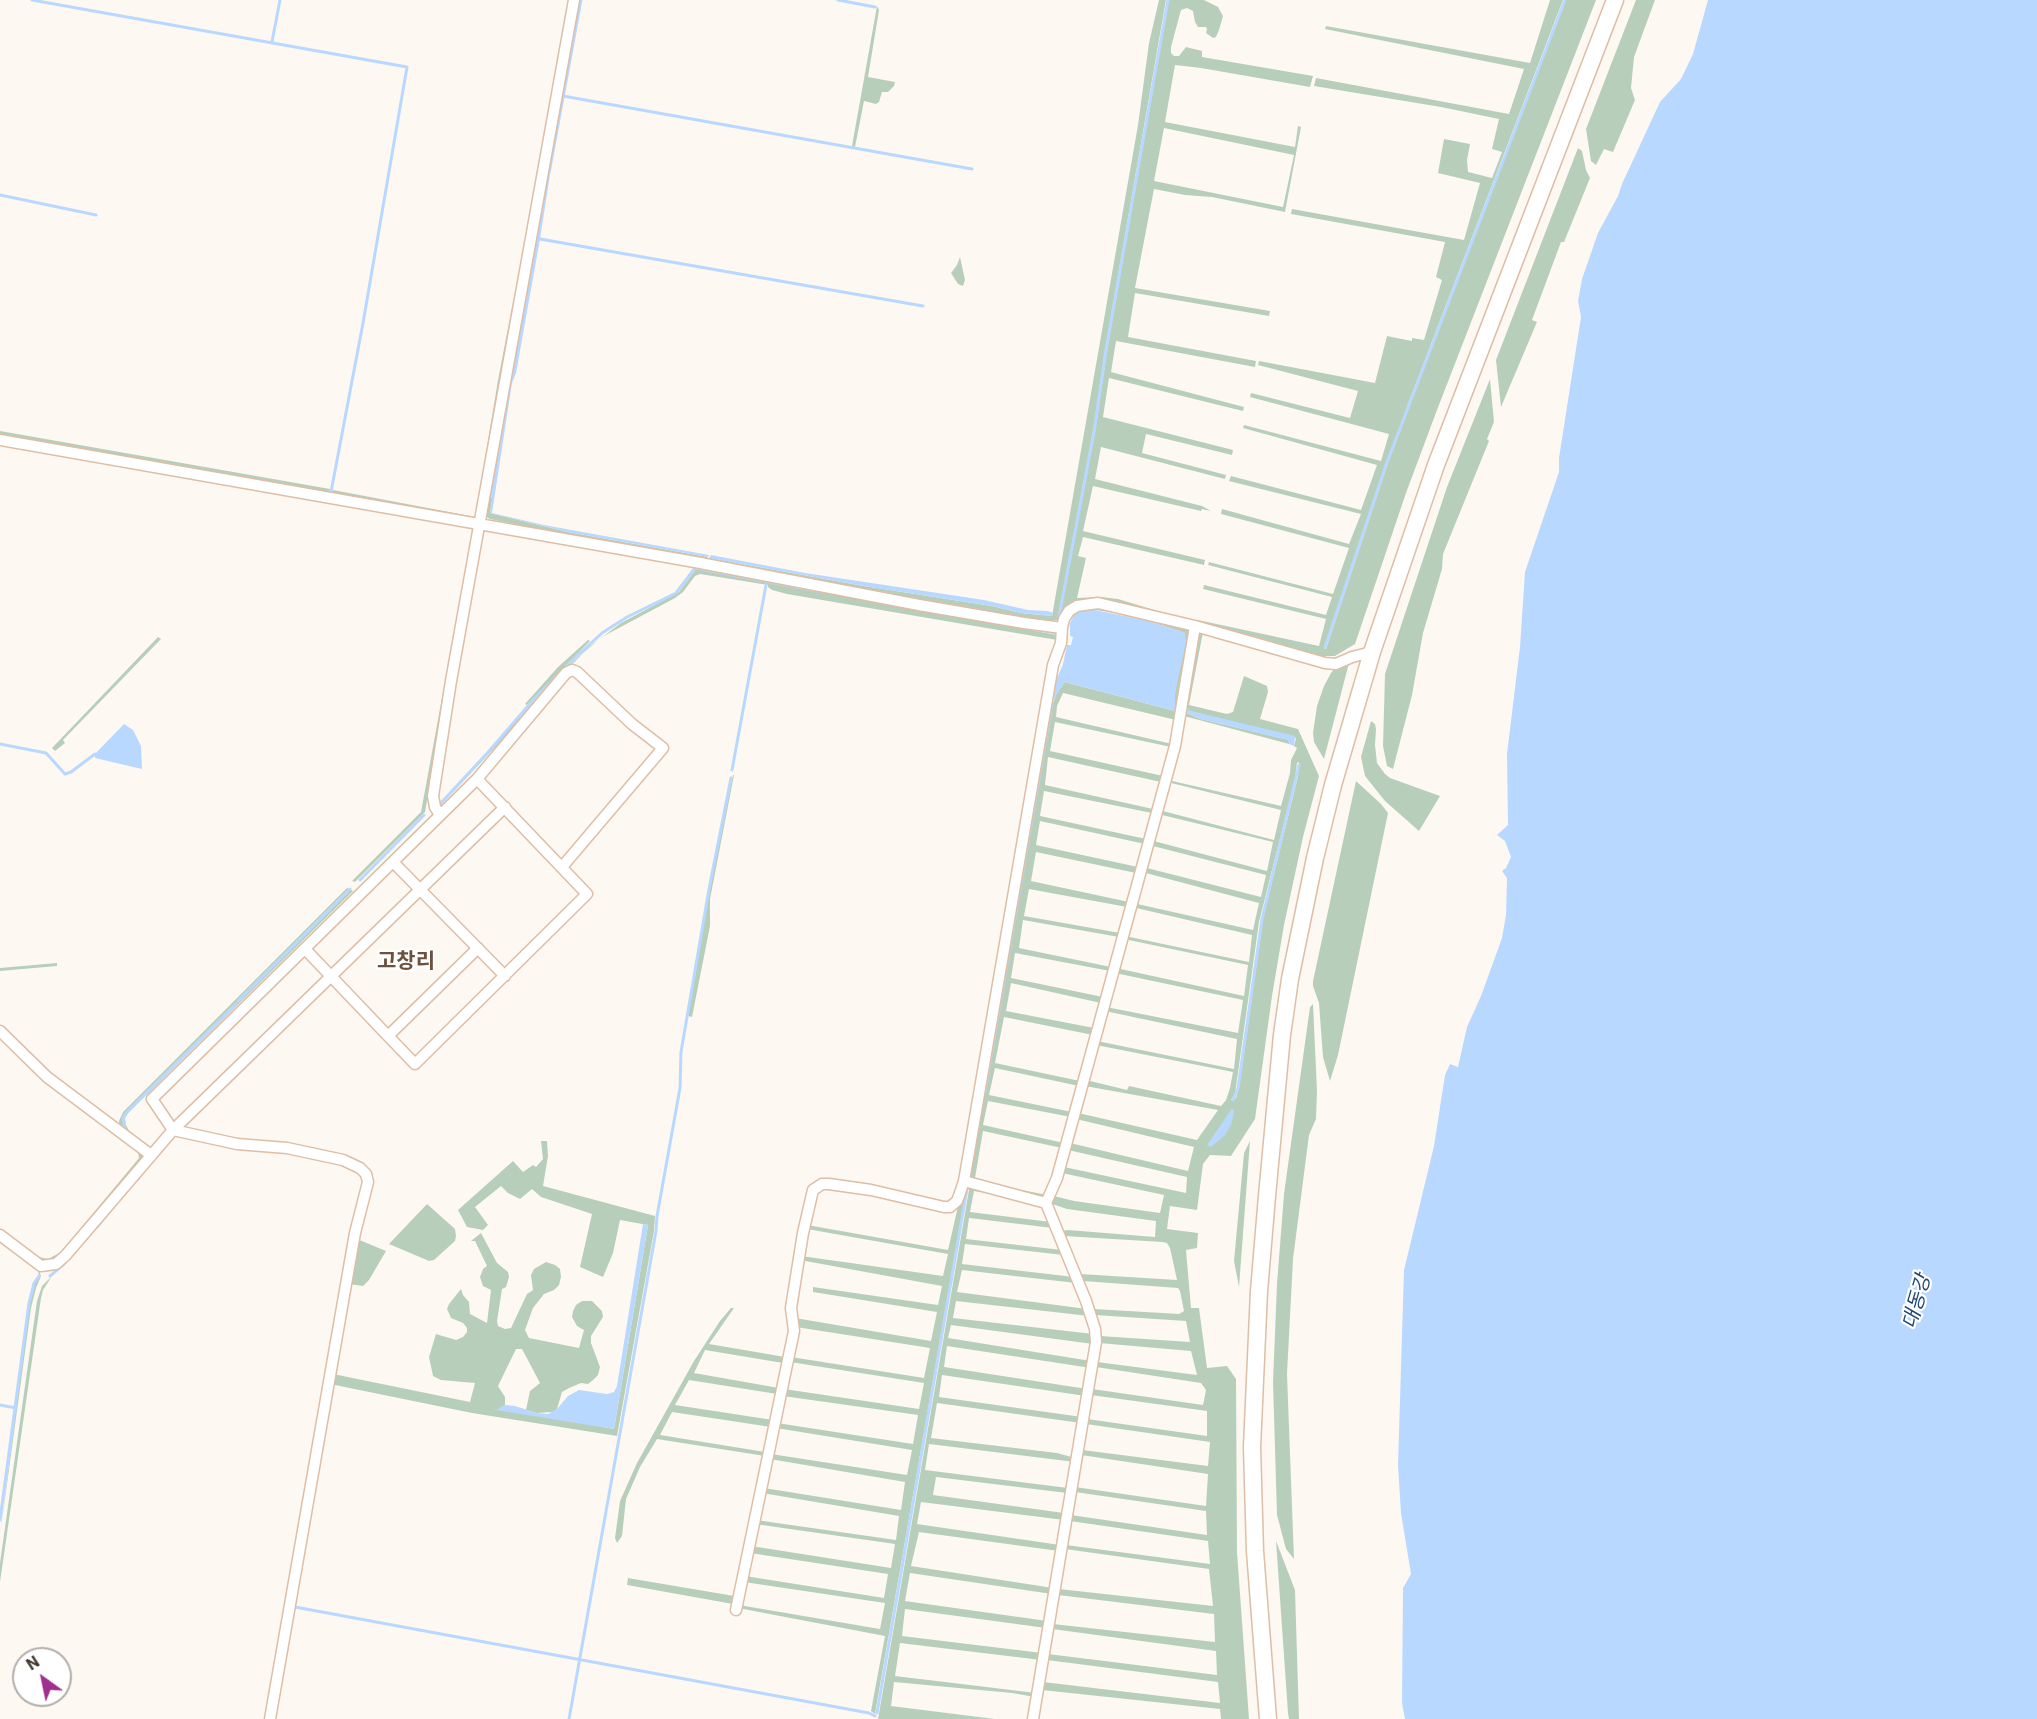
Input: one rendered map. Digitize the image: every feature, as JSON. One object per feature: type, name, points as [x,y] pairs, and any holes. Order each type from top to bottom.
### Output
[{"type":"highway","points":[[1268,1719],[1255,1551],[1252,1447],[1260,1291],[1282,1035],[1290,979],[1333,785],[1372,652],[1436,465],[1615,0]]},
{"type":"street","points":[[440,815],[435,807],[433,796],[574,0]]},
{"type":"street","points":[[0,440],[695,562],[919,605],[1062,628]]},
{"type":"street","points":[[736,1610],[794,1331],[791,1308],[803,1233],[813,1190],[822,1184],[839,1185],[950,1207],[957,1201],[964,1181],[1053,665],[1061,643],[1064,619],[1077,606],[1098,603],[1195,626],[1325,663],[1336,664],[1372,652]]},
{"type":"street","points":[[1034,1719],[1096,1342],[1095,1329],[1086,1301],[1046,1203],[1057,1178],[1175,746],[1195,626]]},
{"type":"street","points":[[270,1719],[355,1233],[368,1182],[366,1174],[360,1168],[343,1160],[287,1148],[237,1144],[173,1130],[152,1099],[477,779],[566,673],[572,670],[577,672],[632,724],[663,748],[562,867]]},
{"type":"street","points":[[305,949],[415,1064],[505,976],[587,894],[477,779]]},
{"type":"street","points":[[0,1235],[41,1266],[56,1264],[66,1256],[173,1130],[505,807]]},
{"type":"street","points":[[393,862],[505,976]]},
{"type":"street","points":[[388,1036],[478,948]]},
{"type":"street","points":[[0,1031],[47,1077],[151,1155]]},
{"type":"street","points":[[964,1181],[1046,1203]]},
{"type":"green space","points":[[569,0],[572,0],[480,514],[473,520],[332,493],[333,490],[474,517],[476,514],[498,380]]},
{"type":"green space","points":[[577,0],[579,0],[575,25],[491,488],[490,513],[568,532],[708,557],[704,561],[562,534],[485,516]]},
{"type":"green space","points":[[1159,0],[1166,0],[1093,431],[1058,617],[1095,432],[1168,0],[1204,0],[1218,7],[1223,16],[1216,37],[1213,38],[1206,33],[1206,27],[1198,27],[1193,11],[1187,8],[1181,10],[1171,47],[1171,53],[1174,56],[1179,56],[1186,47],[1202,51],[1202,57],[1313,76],[1310,87],[1175,65],[1165,122],[1295,147],[1298,126],[1301,127],[1285,212],[1212,197],[1154,189],[1135,288],[1270,311],[1269,316],[1135,293],[1128,337],[1256,361],[1255,367],[1116,341],[1111,372],[1244,407],[1243,411],[1109,378],[1103,417],[1233,450],[1232,455],[1146,434],[1142,453],[1226,475],[1225,479],[1101,447],[1095,479],[1202,506],[1211,511],[1202,509],[1201,511],[1093,486],[1083,531],[1205,560],[1204,565],[1083,537],[1078,556],[1086,558],[1077,598],[1118,599],[1174,616],[1092,600],[1060,620],[1045,621],[706,561],[709,558],[992,606],[1021,613],[1052,616],[1138,125],[1149,43]],"holes":[[[1164,128],[1294,155],[1283,207],[1154,181]]]},
{"type":"green space","points":[[1550,0],[1563,0],[1408,404],[1324,648],[1326,649],[1387,466],[1565,0],[1596,0],[1437,410],[1406,493],[1355,644],[1335,656],[1317,656],[1200,623],[1198,620],[1319,646],[1326,619],[1203,589],[1204,585],[1326,615],[1332,597],[1208,565],[1209,562],[1333,594],[1349,548],[1221,514],[1222,509],[1349,544],[1361,514],[1229,481],[1231,476],[1361,510],[1377,465],[1243,428],[1244,425],[1381,461],[1389,434],[1250,397],[1251,393],[1350,418],[1358,391],[1258,365],[1259,361],[1375,383],[1387,336],[1412,341],[1412,338],[1424,340],[1442,280],[1436,277],[1445,242],[1291,214],[1292,209],[1464,240],[1480,183],[1438,173],[1444,139],[1470,144],[1467,160],[1468,172],[1492,178],[1502,152],[1492,149],[1499,119],[1314,86],[1316,78],[1509,114],[1524,69],[1325,29],[1326,26],[1530,63]]},
{"type":"green space","points":[[1636,0],[1655,0],[1634,57],[1631,88],[1635,100],[1613,152],[1604,149],[1596,165],[1591,161],[1586,129]]},
{"type":"green space","points":[[877,6],[879,10],[868,77],[895,82],[888,92],[882,92],[876,104],[864,101],[855,147],[852,146]]},
{"type":"green space","points":[[1578,148],[1582,151],[1590,178],[1564,242],[1561,242],[1532,320],[1537,322],[1501,407],[1496,360]]},
{"type":"green space","points":[[960,257],[965,280],[963,286],[958,284],[951,273]]},
{"type":"green space","points":[[1490,379],[1494,422],[1487,439],[1489,441],[1443,554],[1442,569],[1423,633],[1412,695],[1393,769],[1387,766],[1383,746],[1385,674],[1447,487]]},
{"type":"green space","points":[[0,431],[330,489],[329,493],[0,435]]},
{"type":"green space","points":[[472,535],[425,812],[355,882],[352,881],[421,812]]},
{"type":"green space","points":[[696,569],[1057,635],[1057,640],[787,594],[772,590],[768,585],[700,574],[695,576],[683,592],[675,598],[603,636],[621,623],[679,592]]},
{"type":"green space","points":[[1088,606],[1187,627],[1190,631],[1176,720],[1063,693],[1057,706],[1056,717],[1172,744],[1171,747],[1055,722],[1050,751],[1163,776],[1161,782],[1048,757],[1045,785],[1153,809],[1152,813],[1044,791],[1040,816],[1146,839],[1145,844],[1040,821],[1036,845],[1138,867],[1136,873],[1036,852],[1031,881],[1129,902],[1127,907],[1029,889],[1024,916],[1120,933],[1119,937],[1023,920],[1019,948],[1111,967],[1110,971],[1015,953],[1011,978],[1103,997],[1101,1003],[1011,983],[1006,1011],[1094,1028],[1093,1035],[1004,1017],[995,1063],[1080,1081],[1079,1086],[995,1068],[989,1095],[1072,1112],[1071,1117],[988,1101],[983,1125],[1064,1143],[1062,1148],[983,1131],[975,1178],[1005,1187],[1048,1195],[1042,1196],[1002,1189],[970,1179],[1053,703],[1057,692],[1065,682],[1175,711],[1175,693],[1185,633],[1116,613],[1090,609],[1077,613],[1072,611]]},
{"type":"green space","points":[[1197,632],[1203,632],[1189,705],[1227,714],[1233,712],[1244,676],[1267,686],[1268,692],[1260,719],[1298,729],[1319,776],[1284,925],[1255,1119],[1231,1156],[1210,1155],[1203,1164],[1197,1210],[1170,1206],[1167,1229],[1198,1233],[1197,1248],[1186,1250],[1191,1308],[1199,1308],[1207,1368],[1227,1366],[1236,1379],[1237,1552],[1249,1719],[1221,1719],[1220,1709],[1042,1690],[1043,1682],[1220,1703],[1218,1682],[1047,1660],[1048,1654],[1217,1675],[1216,1651],[1052,1629],[1053,1624],[1215,1642],[1214,1614],[1058,1595],[1059,1589],[1213,1606],[1209,1569],[1065,1549],[1066,1545],[1210,1564],[1208,1541],[1070,1521],[1071,1515],[1207,1535],[1206,1511],[1075,1492],[1075,1487],[1206,1506],[1208,1474],[1081,1455],[1082,1450],[1208,1466],[1210,1442],[1086,1424],[1087,1419],[1207,1436],[1207,1411],[1091,1395],[1092,1389],[1203,1405],[1206,1390],[1201,1383],[1096,1367],[1097,1362],[1197,1375],[1191,1351],[1099,1343],[1100,1336],[1190,1342],[1186,1321],[1095,1315],[1094,1309],[1179,1314],[1184,1311],[1178,1288],[1083,1281],[1080,1274],[1177,1280],[1170,1248],[1167,1243],[1162,1242],[1064,1236],[1062,1231],[1068,1230],[1155,1237],[1156,1221],[1067,1209],[1052,1204],[1054,1196],[1160,1213],[1164,1195],[1062,1173],[1064,1167],[1186,1193],[1187,1177],[1068,1150],[1070,1143],[1188,1171],[1194,1147],[1076,1119],[1078,1113],[1197,1140],[1218,1110],[1085,1086],[1086,1080],[1127,1090],[1129,1086],[1221,1106],[1230,1088],[1233,1072],[1096,1045],[1097,1041],[1234,1069],[1237,1039],[1105,1011],[1106,1007],[1238,1033],[1243,1000],[1115,973],[1116,968],[1244,996],[1248,965],[1124,939],[1125,936],[1249,962],[1252,935],[1132,907],[1133,903],[1253,930],[1259,903],[1142,872],[1143,867],[1261,897],[1266,875],[1149,845],[1150,840],[1267,871],[1273,842],[1158,814],[1159,810],[1274,840],[1281,810],[1167,782],[1168,780],[1281,806],[1291,760],[1297,748],[1294,746],[1296,738],[1190,711],[1185,706]],"holes":[[[1299,762],[1298,776],[1263,919],[1239,1088],[1236,1098],[1231,1100],[1235,1094],[1259,922]]]},
{"type":"green space","points":[[158,637],[161,639],[55,751],[52,748]]},
{"type":"green space","points":[[599,639],[583,653],[444,802],[529,707],[585,650]]},
{"type":"green space","points":[[588,640],[590,641],[527,705],[525,704],[558,667]]},
{"type":"green space","points":[[1349,663],[1324,759],[1314,742],[1317,706],[1331,673],[1336,667]]},
{"type":"green space","points":[[1184,712],[1201,719],[1289,740],[1289,744],[1184,716]]},
{"type":"green space","points":[[1371,721],[1375,724],[1376,729],[1377,763],[1385,774],[1390,778],[1440,796],[1419,831],[1385,801],[1365,776],[1361,757]]},
{"type":"green space","points":[[733,775],[710,899],[710,926],[692,1017],[688,1016],[709,890]]},
{"type":"green space","points":[[1356,781],[1388,813],[1338,1055],[1330,1081],[1323,1057],[1319,1003],[1313,981]]},
{"type":"green space","points":[[347,888],[353,891],[129,1112],[125,1118],[126,1125],[135,1142],[120,1130],[119,1121],[123,1112]]},
{"type":"green space","points":[[57,963],[57,966],[0,971],[0,968]]},
{"type":"green space","points":[[1313,1004],[1316,1119],[1309,1135],[1293,1259],[1287,1374],[1294,1559],[1286,1549],[1277,1515],[1273,1382],[1284,1194],[1310,1007]]},
{"type":"green space","points":[[541,1141],[547,1141],[548,1156],[543,1186],[655,1216],[617,1436],[472,1413],[330,1384],[333,1374],[470,1402],[475,1383],[441,1380],[433,1376],[429,1357],[436,1334],[456,1340],[467,1332],[463,1323],[451,1318],[447,1309],[461,1289],[469,1302],[470,1314],[487,1323],[491,1290],[483,1286],[480,1277],[487,1266],[475,1241],[471,1241],[481,1233],[497,1263],[508,1272],[509,1277],[506,1287],[502,1289],[498,1326],[505,1329],[511,1328],[527,1294],[533,1290],[531,1275],[534,1269],[546,1262],[560,1269],[561,1277],[559,1285],[544,1294],[533,1308],[525,1330],[529,1338],[579,1348],[584,1330],[577,1326],[572,1317],[576,1305],[582,1301],[592,1301],[602,1311],[603,1317],[591,1336],[591,1343],[600,1367],[598,1375],[593,1380],[588,1384],[581,1383],[562,1392],[557,1409],[553,1412],[537,1413],[526,1410],[530,1391],[540,1383],[522,1349],[516,1349],[498,1386],[505,1397],[505,1405],[500,1408],[614,1429],[648,1225],[620,1220],[613,1253],[603,1277],[580,1267],[592,1214],[541,1197],[532,1189],[520,1199],[508,1193],[501,1186],[475,1207],[488,1225],[483,1230],[467,1227],[458,1210],[513,1161],[523,1172],[533,1165],[536,1167],[543,1159]]},
{"type":"green space","points":[[1250,1141],[1239,1287],[1234,1261],[1244,1153]]},
{"type":"green space","points":[[138,1152],[145,1157],[58,1259],[42,1262],[30,1255],[48,1259],[61,1252],[139,1158]]},
{"type":"green space","points":[[966,1186],[1015,1198],[974,1191],[970,1212],[1051,1222],[1053,1228],[969,1218],[966,1239],[1062,1250],[1064,1255],[965,1244],[962,1264],[1074,1277],[1076,1283],[962,1270],[957,1292],[1087,1309],[1089,1316],[956,1301],[953,1318],[1093,1334],[1093,1344],[951,1325],[948,1338],[1091,1361],[1091,1368],[947,1346],[944,1367],[1087,1389],[1086,1396],[942,1375],[939,1397],[1082,1417],[1081,1423],[937,1403],[931,1438],[1057,1453],[1075,1458],[1075,1462],[929,1444],[925,1470],[1068,1488],[1067,1493],[936,1477],[933,1495],[1064,1513],[1064,1520],[921,1502],[917,1524],[1060,1545],[1059,1551],[919,1532],[911,1566],[1053,1588],[1052,1594],[910,1573],[905,1601],[1047,1621],[1046,1628],[905,1609],[902,1636],[1042,1653],[1041,1660],[900,1643],[895,1676],[1036,1693],[1035,1697],[894,1682],[891,1706],[995,1719],[878,1719],[968,1188],[875,1714],[871,1711],[885,1636],[738,1608],[739,1605],[880,1629],[885,1603],[744,1582],[745,1576],[884,1598],[888,1574],[750,1553],[751,1546],[891,1568],[895,1544],[755,1524],[756,1520],[896,1540],[899,1516],[762,1493],[764,1488],[901,1510],[905,1482],[770,1459],[771,1454],[907,1475],[912,1450],[776,1428],[777,1423],[913,1444],[918,1415],[783,1396],[784,1389],[919,1409],[924,1383],[790,1362],[791,1357],[924,1378],[930,1348],[796,1327],[795,1318],[931,1341],[937,1312],[813,1292],[813,1287],[938,1305],[942,1286],[800,1260],[801,1256],[943,1276],[948,1254],[807,1229],[807,1225],[948,1250],[959,1202]]},
{"type":"green space","points":[[427,1204],[455,1229],[456,1236],[455,1241],[434,1260],[429,1261],[389,1244]]},
{"type":"green space","points":[[357,1239],[386,1251],[363,1286],[349,1284]]},
{"type":"green space","points":[[37,1265],[41,1276],[31,1308],[0,1535],[29,1303],[39,1276]]},
{"type":"green space","points":[[52,1276],[41,1298],[0,1582],[0,1563],[37,1301],[42,1286]]},
{"type":"green space","points":[[731,1308],[734,1308],[709,1344],[785,1357],[783,1363],[705,1350],[694,1373],[779,1388],[777,1394],[689,1380],[675,1405],[773,1420],[771,1427],[672,1412],[660,1435],[765,1452],[765,1456],[657,1439],[640,1467],[626,1499],[622,1536],[617,1543],[615,1538],[620,1501],[637,1463],[694,1361]]},
{"type":"green space","points":[[1276,1541],[1295,1590],[1299,1719],[1289,1719],[1288,1713]]},
{"type":"green space","points":[[628,1578],[734,1596],[733,1604],[627,1585]]},
{"type":"water","name":"대동강","points":[[1708,0],[2037,0],[2037,1719],[1405,1719],[1402,1703],[1403,1588],[1411,1574],[1401,1513],[1398,1465],[1404,1270],[1434,1146],[1445,1075],[1450,1064],[1458,1067],[1467,1027],[1502,938],[1506,915],[1507,878],[1502,871],[1511,857],[1505,841],[1497,835],[1508,825],[1507,754],[1520,647],[1525,572],[1559,472],[1559,458],[1581,317],[1578,301],[1582,279],[1598,233],[1618,196],[1660,102],[1681,79],[1693,54]]},
{"type":"water","points":[[548,173],[550,175],[540,239],[516,373],[512,383],[492,513],[544,525],[709,555],[708,557],[568,532],[490,513],[491,488]]},
{"type":"water","points":[[711,555],[805,573],[984,600],[1053,613],[1052,616],[1021,613],[992,606],[709,558]]},
{"type":"water","points":[[1090,609],[1149,621],[1185,633],[1186,643],[1175,693],[1177,704],[1175,711],[1065,682],[1052,702],[1055,683],[1063,664],[1067,645],[1071,645],[1073,637],[1070,636],[1070,623],[1073,617],[1069,615],[1072,611],[1077,613]]},
{"type":"water","points":[[1185,706],[1191,711],[1295,736],[1294,746],[1289,744],[1288,740],[1201,719],[1184,712]]},
{"type":"water","points":[[124,724],[133,730],[141,746],[142,769],[95,758],[95,754]]},
{"type":"water","points":[[1233,1109],[1231,1125],[1225,1135],[1211,1147],[1207,1145],[1231,1110]]},
{"type":"water","points":[[643,1224],[648,1225],[614,1429],[496,1410],[505,1405],[548,1414],[557,1409],[568,1396],[579,1390],[607,1394],[614,1392],[617,1386]]},
{"type":"waterway","points":[[32,0],[407,67],[331,492]]},
{"type":"waterway","points":[[272,42],[280,0]]},
{"type":"waterway","points":[[549,173],[581,0]]},
{"type":"waterway","points":[[838,0],[875,7]]},
{"type":"waterway","points":[[1059,617],[1094,432],[1106,350],[1168,0]]},
{"type":"waterway","points":[[1325,647],[1386,465],[1565,0]]},
{"type":"waterway","points":[[563,96],[972,169]]},
{"type":"waterway","points":[[0,195],[96,215]]},
{"type":"waterway","points":[[540,239],[923,306]]},
{"type":"waterway","points":[[440,804],[534,699],[577,656],[602,633],[627,617],[676,593],[695,568],[823,592]]},
{"type":"waterway","points":[[732,770],[766,585]]},
{"type":"waterway","points":[[1033,629],[1056,633]]},
{"type":"waterway","points":[[985,1091],[1052,703]]},
{"type":"waterway","points":[[0,744],[46,753],[65,774],[95,754]]},
{"type":"waterway","points":[[1233,1100],[1238,1088],[1262,919],[1299,765]]},
{"type":"waterway","points":[[569,1719],[656,1231],[680,1088],[681,1052],[731,778]]},
{"type":"waterway","points":[[360,880],[424,815]]},
{"type":"waterway","points":[[238,1001],[350,889]]},
{"type":"waterway","points":[[125,1127],[123,1118],[126,1113],[236,1004]]},
{"type":"waterway","points":[[877,1713],[967,1189]]},
{"type":"waterway","points":[[97,1227],[108,1213]]},
{"type":"waterway","points":[[50,1276],[65,1263]]},
{"type":"waterway","points":[[0,1520],[29,1303],[34,1283],[39,1276]]},
{"type":"waterway","points":[[0,1405],[16,1408]]},
{"type":"waterway","points":[[295,1607],[869,1713],[875,1716]]},
{"type":"district","name":"고창리","points":[[406,963]]}]
